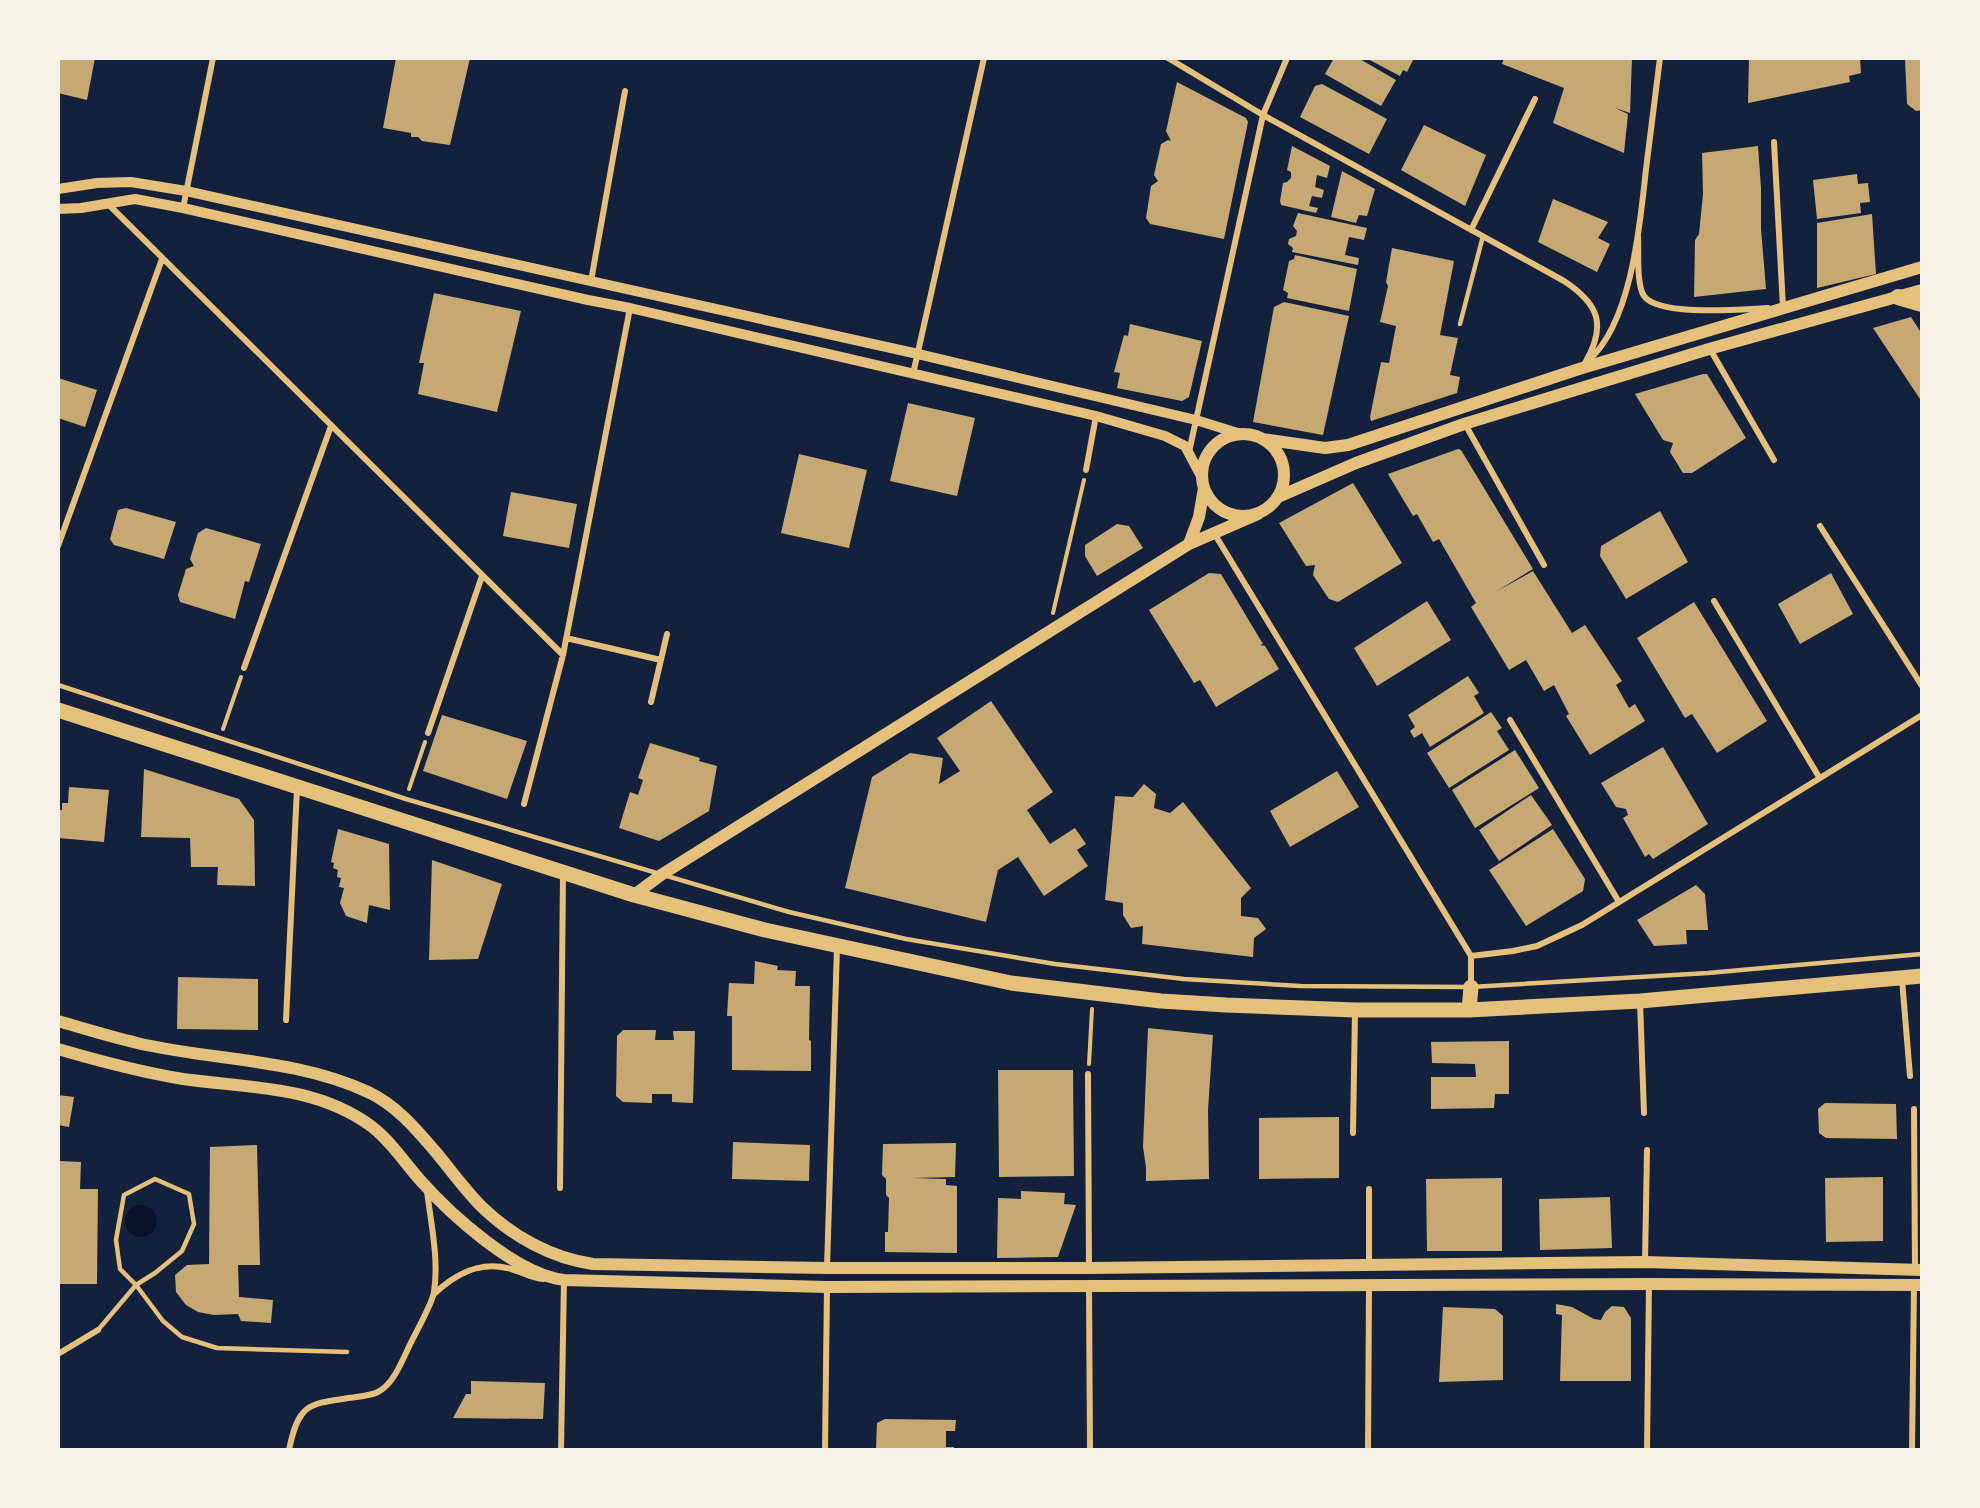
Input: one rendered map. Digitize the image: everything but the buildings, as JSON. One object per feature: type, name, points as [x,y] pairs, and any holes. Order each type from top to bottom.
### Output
[{"type":"highway","points":[[1898,297],[1922,303]]},
{"type":"main road","points":[[1189,544],[1199,517],[1204,484],[1203,469],[1207,458],[1213,448],[1233,436],[1244,435],[1325,448],[1348,444],[1582,366],[1922,267]]},
{"type":"main road","points":[[1278,497],[1356,463],[1464,424],[1709,349],[1922,290]]},
{"type":"main road","points":[[1783,308],[1788,327]]},
{"type":"main road","points":[[634,895],[661,875],[1189,544],[1269,507],[1278,497],[1284,476],[1278,454],[1262,439]]},
{"type":"main road","points":[[1204,484],[1210,500],[1220,509],[1232,515],[1245,517],[1258,514]]},
{"type":"main road","points":[[58,710],[634,895],[765,930],[1011,982],[1161,1001],[1226,1005],[1355,1010],[1469,1010],[1640,1001],[1922,976]]},
{"type":"main road","points":[[1469,1010],[1471,987]]},
{"type":"main road","points":[[58,1022],[138,1043],[281,1065],[331,1077],[369,1092],[400,1112],[481,1206],[505,1227],[540,1248],[585,1263],[827,1268],[1089,1268],[1645,1262],[1918,1270]]},
{"type":"main road","points":[[58,1049],[127,1068],[182,1078],[274,1088],[339,1108],[371,1126],[427,1188],[468,1227],[494,1247],[535,1270],[558,1279],[827,1287],[1918,1285]]},
{"type":"main road","points":[[558,1279],[568,1258]]},
{"type":"main road","points":[[1369,1266],[1369,1286]]},
{"type":"main road","points":[[827,1268],[827,1287]]},
{"type":"main road","points":[[1089,1268],[1089,1287]]},
{"type":"street","points":[[183,208],[213,58]]},
{"type":"street","points":[[914,374],[984,58]]},
{"type":"street","points":[[1168,58],[1263,115],[1580,291],[1590,302],[1595,313],[1597,328],[1594,348],[1582,366]]},
{"type":"street","points":[[1189,452],[1263,115],[1287,58]]},
{"type":"street","points":[[1582,366],[1605,342],[1618,315],[1638,236],[1660,58]]},
{"type":"street","points":[[588,300],[625,91]]},
{"type":"street","points":[[1471,230],[1535,99]]},
{"type":"street","points":[[1638,236],[1641,288],[1645,297],[1651,302],[1676,309],[1783,308],[1774,142]]},
{"type":"street","points":[[58,189],[97,183],[131,182],[186,191],[918,354],[1196,420],[1244,435]]},
{"type":"street","points":[[97,183],[106,203],[562,655]]},
{"type":"street","points":[[58,209],[81,208],[135,199],[183,208],[1096,416],[1165,436],[1185,446],[1204,484]]},
{"type":"street","points":[[58,546],[162,259]]},
{"type":"street","points":[[524,804],[566,638],[633,290]]},
{"type":"street","points":[[1709,349],[1774,459]]},
{"type":"street","points":[[1086,470],[1096,416]]},
{"type":"street","points":[[1464,424],[1544,565]]},
{"type":"street","points":[[244,668],[331,426]]},
{"type":"street","points":[[1820,526],[1922,686]]},
{"type":"street","points":[[1214,533],[1471,956],[1471,987]]},
{"type":"street","points":[[428,733],[482,576]]},
{"type":"street","points":[[1714,601],[1819,777]]},
{"type":"street","points":[[651,702],[667,634]]},
{"type":"street","points":[[566,638],[661,660]]},
{"type":"street","points":[[1471,956],[1537,946],[1582,925],[1922,715]]},
{"type":"street","points":[[1509,720],[1619,902]]},
{"type":"street","points":[[286,1020],[297,787]]},
{"type":"street","points":[[560,1188],[563,872]]},
{"type":"street","points":[[827,1268],[837,946]]},
{"type":"street","points":[[1902,978],[1910,1076]]},
{"type":"street","points":[[1640,1001],[1644,1113]]},
{"type":"street","points":[[1353,1133],[1355,1010]]},
{"type":"street","points":[[1089,1074],[1089,1268]]},
{"type":"street","points":[[1914,1108],[1918,1270]]},
{"type":"street","points":[[1645,1262],[1647,1150]]},
{"type":"street","points":[[427,1188],[434,1255],[434,1294]]},
{"type":"street","points":[[1369,1266],[1370,1189]]},
{"type":"street","points":[[290,1449],[297,1422],[306,1408],[324,1401],[369,1395],[384,1388],[400,1365],[434,1294],[450,1279],[462,1272],[486,1267],[509,1268],[537,1278],[558,1279],[561,1449]]},
{"type":"street","points":[[1647,1449],[1649,1284]]},
{"type":"street","points":[[1912,1449],[1918,1285]]},
{"type":"street","points":[[1368,1449],[1369,1286]]},
{"type":"street","points":[[825,1449],[827,1287]]},
{"type":"street","points":[[1089,1287],[1090,1449]]},
{"type":"street","points":[[58,1354],[98,1330]]},
{"type":"lane","points":[[1460,324],[1483,236]]},
{"type":"lane","points":[[58,685],[406,799],[789,912],[952,947],[1055,964],[1184,979],[1300,986],[1471,987],[1708,973],[1922,954]]},
{"type":"lane","points":[[98,1330],[136,1285],[182,1251],[194,1224],[189,1194],[155,1179],[124,1195],[116,1240],[120,1269],[136,1285],[163,1321],[182,1337],[217,1348],[347,1352]]},
{"type":"path","points":[[1048,633],[1086,470]]},
{"type":"path","points":[[220,738],[244,668]]},
{"type":"path","points":[[406,799],[428,733]]},
{"type":"path","points":[[1089,1074],[1093,993]]},
{"type":"water","points":[[141,1205],[153,1209],[157,1221],[153,1233],[141,1237],[129,1233],[125,1221],[129,1209]]}]
